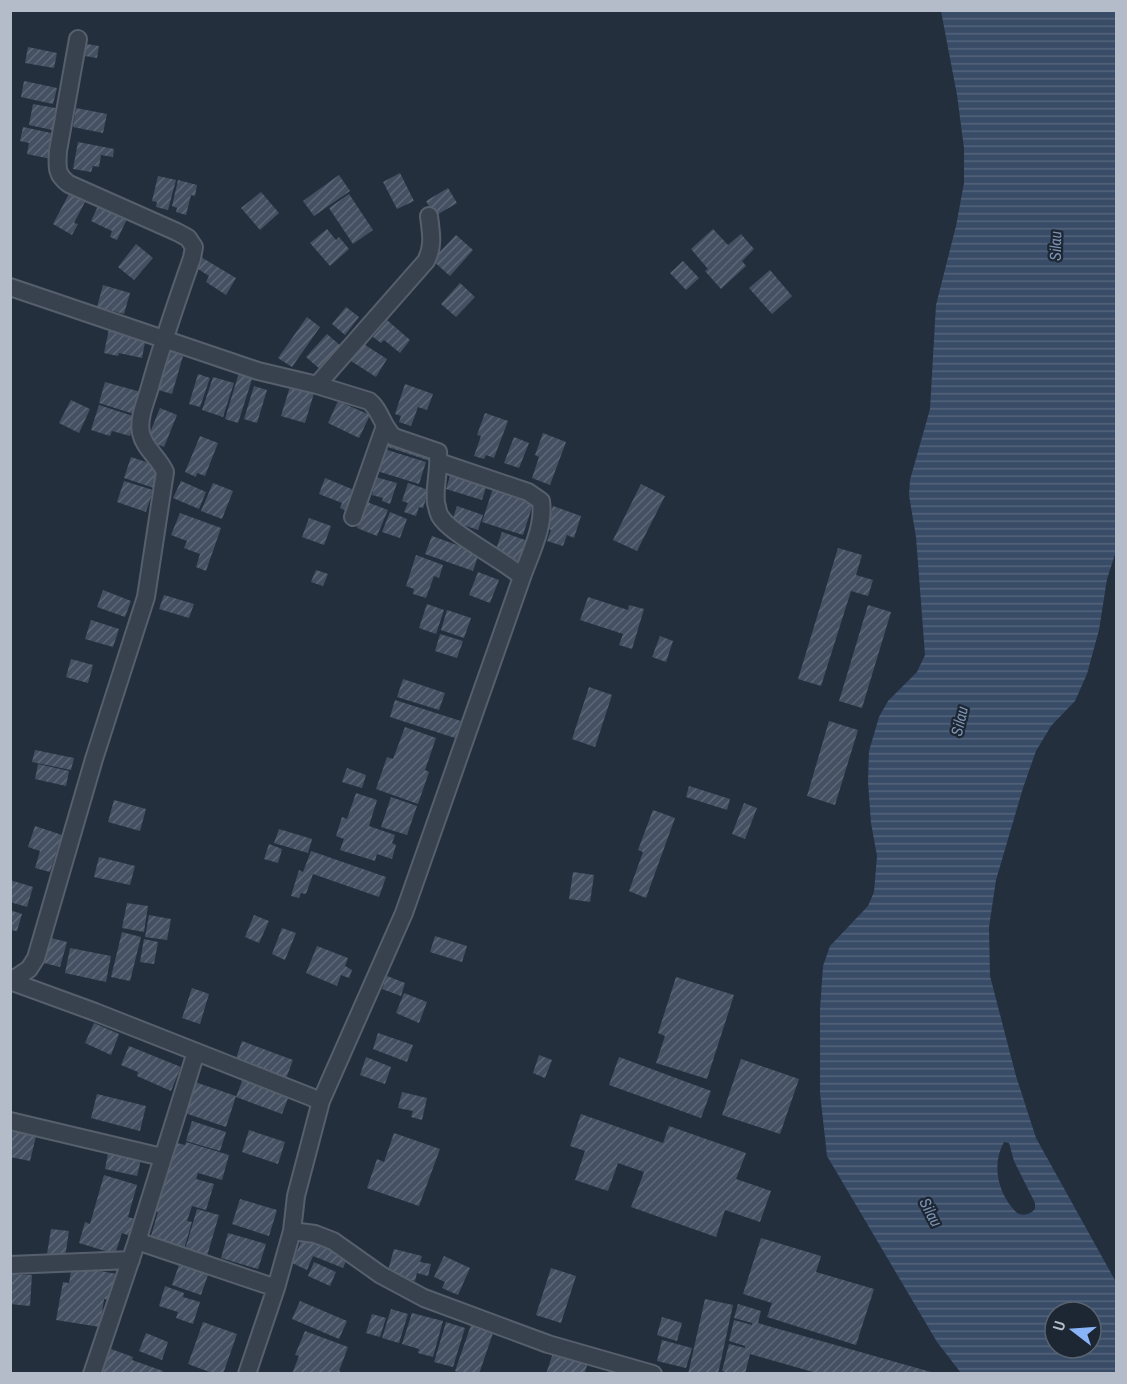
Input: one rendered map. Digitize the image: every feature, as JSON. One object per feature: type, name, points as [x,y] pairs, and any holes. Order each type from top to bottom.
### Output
[{"type":"street","points":[[11,981],[29,969],[36,958],[94,759],[146,597],[165,472],[160,461],[144,444],[141,431],[142,413],[163,339],[194,247],[188,238],[177,232],[69,184],[57,170],[78,39]]},
{"type":"street","points":[[317,385],[426,261],[432,241],[429,216]]},
{"type":"street","points":[[10,287],[258,371],[317,385],[369,401],[375,405],[385,426],[394,436],[438,452],[439,462],[435,487],[436,504],[440,517],[522,578]]},
{"type":"street","points":[[353,517],[385,426]]},
{"type":"street","points":[[247,1374],[276,1288],[292,1231],[297,1196],[321,1101],[404,913],[537,534],[542,510],[541,501],[528,492],[439,462]]},
{"type":"street","points":[[11,981],[321,1101]]},
{"type":"street","points":[[92,1374],[131,1260],[196,1052]]},
{"type":"street","points":[[10,1121],[162,1157]]},
{"type":"street","points":[[292,1231],[315,1234],[333,1241],[381,1275],[424,1298],[548,1344],[653,1374]]},
{"type":"street","points":[[137,1241],[276,1288]]},
{"type":"street","points":[[10,1265],[131,1260]]},
{"type":"water","name":"Silau","points":[[941,11],[1116,11],[1116,551],[1107,579],[1099,630],[1087,674],[1075,701],[1051,726],[1036,751],[1023,788],[996,880],[989,927],[990,976],[1016,1076],[1036,1138],[1116,1282],[1116,1373],[961,1373],[937,1342],[827,1156],[820,1093],[820,1009],[823,966],[830,946],[868,906],[874,892],[877,856],[871,823],[868,782],[869,751],[879,717],[888,701],[917,672],[925,655],[916,537],[909,495],[910,480],[930,409],[936,305],[956,226],[964,183],[964,148],[957,95]],"holes":[[[1004,1142],[1009,1143],[1014,1161],[1035,1203],[1035,1209],[1029,1214],[1017,1213],[1010,1206],[998,1179],[1000,1151]]]},
{"type":"building","points":[[81,43],[99,46],[97,58],[79,55]]},
{"type":"building","points":[[28,47],[57,53],[54,68],[25,63]]},
{"type":"building","points":[[24,81],[57,88],[53,104],[21,97]]},
{"type":"building","points":[[33,104],[61,109],[57,131],[29,125]]},
{"type":"building","points":[[76,108],[107,114],[103,133],[73,127]]},
{"type":"building","points":[[23,127],[56,134],[51,159],[27,154],[29,143],[20,141]]},
{"type":"building","points":[[78,142],[114,149],[113,157],[101,155],[99,167],[93,166],[91,172],[73,169]]},
{"type":"building","points":[[400,173],[414,201],[397,209],[383,182]]},
{"type":"building","points":[[339,175],[350,191],[314,216],[303,201]]},
{"type":"building","points":[[158,176],[176,180],[168,210],[156,207],[157,202],[152,201]]},
{"type":"building","points":[[178,180],[197,185],[195,196],[191,195],[186,215],[176,212],[177,208],[172,206]]},
{"type":"building","points":[[448,188],[457,203],[435,216],[426,201]]},
{"type":"building","points":[[70,192],[86,200],[74,223],[78,224],[72,235],[53,224]]},
{"type":"building","points":[[261,192],[279,213],[260,230],[241,208]]},
{"type":"building","points":[[349,194],[373,230],[353,244],[329,208]]},
{"type":"building","points":[[98,206],[127,219],[117,240],[110,237],[112,231],[91,221]]},
{"type":"building","points":[[327,229],[336,240],[339,237],[349,249],[330,266],[310,243]]},
{"type":"building","points":[[713,229],[728,245],[741,234],[754,249],[742,261],[746,266],[721,289],[705,271],[708,269],[691,249]]},
{"type":"building","points":[[456,235],[473,250],[450,276],[432,260]]},
{"type":"building","points":[[136,244],[153,258],[134,280],[118,267]]},
{"type":"building","points":[[201,257],[236,278],[226,295],[206,282],[209,276],[195,267]]},
{"type":"building","points":[[683,261],[699,278],[686,290],[670,273]]},
{"type":"building","points":[[770,270],[792,296],[772,314],[749,288]]},
{"type":"building","points":[[460,283],[475,297],[456,317],[441,304]]},
{"type":"building","points":[[103,285],[130,293],[124,314],[97,307]]},
{"type":"building","points":[[346,307],[359,317],[345,335],[332,324]]},
{"type":"building","points":[[307,317],[320,327],[292,367],[278,358]]},
{"type":"building","points":[[387,320],[410,340],[400,353],[384,340],[381,343],[373,337]]},
{"type":"building","points":[[109,329],[146,337],[142,358],[119,353],[118,356],[104,353]]},
{"type":"building","points":[[327,334],[342,347],[321,370],[306,357]]},
{"type":"building","points":[[362,343],[387,359],[376,377],[351,361]]},
{"type":"building","points":[[169,351],[183,356],[172,394],[158,390]]},
{"type":"building","points":[[240,369],[254,373],[238,423],[225,419]]},
{"type":"building","points":[[198,374],[210,378],[200,407],[189,404]]},
{"type":"building","points":[[213,377],[234,383],[223,417],[202,410]]},
{"type":"building","points":[[105,382],[141,392],[134,414],[99,403]]},
{"type":"building","points":[[291,383],[315,390],[305,423],[281,416]]},
{"type":"building","points":[[405,384],[433,394],[427,410],[418,407],[411,426],[399,422],[401,416],[395,414]]},
{"type":"building","points":[[254,386],[267,390],[257,423],[244,419]]},
{"type":"building","points":[[71,400],[90,409],[79,433],[59,423]]},
{"type":"building","points":[[338,401],[370,415],[359,438],[328,423]]},
{"type":"building","points":[[99,405],[136,417],[130,436],[112,431],[110,436],[91,430]]},
{"type":"building","points":[[160,408],[177,415],[164,447],[147,440]]},
{"type":"building","points":[[485,413],[508,421],[494,458],[486,455],[484,459],[474,456],[481,436],[477,435]]},
{"type":"building","points":[[543,433],[566,442],[550,485],[532,478],[539,457],[535,455]]},
{"type":"building","points":[[200,436],[218,443],[205,476],[197,473],[196,477],[185,472]]},
{"type":"building","points":[[385,437],[433,452],[430,461],[382,445]]},
{"type":"building","points":[[514,437],[529,443],[519,468],[504,463]]},
{"type":"building","points":[[384,449],[426,462],[419,484],[377,471]]},
{"type":"building","points":[[131,457],[161,467],[154,488],[124,478]]},
{"type":"building","points":[[451,473],[487,484],[482,500],[446,489]]},
{"type":"building","points":[[372,476],[397,483],[390,504],[382,501],[383,498],[372,495],[374,487],[370,485]]},
{"type":"building","points":[[325,478],[359,492],[351,513],[340,508],[342,503],[319,494]]},
{"type":"building","points":[[124,481],[153,490],[146,512],[117,502]]},
{"type":"building","points":[[181,481],[206,492],[199,509],[173,498]]},
{"type":"building","points":[[213,483],[233,491],[222,519],[201,511]]},
{"type":"building","points":[[408,483],[429,490],[423,508],[419,507],[416,516],[404,512],[408,503],[402,501]]},
{"type":"building","points":[[641,484],[665,496],[637,551],[613,540]]},
{"type":"building","points":[[494,485],[535,498],[523,535],[482,522]]},
{"type":"building","points":[[367,502],[388,510],[377,536],[357,528]]},
{"type":"building","points":[[457,506],[483,515],[478,530],[452,521]]},
{"type":"building","points":[[553,506],[581,516],[574,538],[567,535],[563,546],[547,541],[551,530],[546,528]]},
{"type":"building","points":[[390,512],[407,519],[400,538],[382,532]]},
{"type":"building","points":[[180,513],[221,528],[206,571],[196,567],[200,554],[184,548],[187,541],[171,535]]},
{"type":"building","points":[[309,518],[331,526],[324,545],[302,537]]},
{"type":"building","points":[[502,532],[528,541],[521,564],[494,555]]},
{"type":"building","points":[[432,536],[479,553],[473,571],[425,554]]},
{"type":"building","points":[[838,548],[862,555],[856,575],[873,580],[868,596],[851,591],[821,686],[798,679]]},
{"type":"building","points":[[416,555],[443,565],[439,578],[434,576],[426,598],[413,594],[414,589],[406,586]]},
{"type":"building","points":[[316,570],[328,574],[323,586],[311,582]]},
{"type":"building","points":[[478,572],[499,580],[490,603],[469,595]]},
{"type":"building","points":[[103,590],[131,601],[125,617],[97,607]]},
{"type":"building","points":[[164,595],[194,604],[189,618],[159,609]]},
{"type":"building","points":[[588,597],[628,610],[629,605],[644,609],[632,649],[619,645],[623,634],[580,620]]},
{"type":"building","points":[[427,604],[444,610],[436,634],[419,628]]},
{"type":"building","points":[[868,605],[891,612],[862,708],[839,701]]},
{"type":"building","points":[[447,610],[471,618],[464,638],[441,630]]},
{"type":"building","points":[[91,620],[119,629],[113,647],[85,639]]},
{"type":"building","points":[[440,634],[463,641],[457,658],[435,651]]},
{"type":"building","points":[[660,636],[673,641],[666,662],[652,657]]},
{"type":"building","points":[[71,659],[93,665],[88,683],[66,677]]},
{"type":"building","points":[[403,679],[445,693],[439,710],[397,697]]},
{"type":"building","points":[[589,687],[612,695],[595,747],[572,739]]},
{"type":"building","points":[[395,700],[461,721],[455,738],[390,717]]},
{"type":"building","points":[[829,721],[858,730],[835,805],[807,796]]},
{"type":"building","points":[[405,727],[436,738],[425,770],[429,772],[418,804],[376,789],[387,757],[393,759]]},
{"type":"building","points":[[35,750],[74,758],[71,770],[32,762]]},
{"type":"building","points":[[38,764],[69,771],[66,786],[35,779]]},
{"type":"building","points":[[347,768],[366,775],[362,788],[342,782]]},
{"type":"building","points":[[689,786],[730,799],[727,810],[686,797]]},
{"type":"building","points":[[356,793],[377,800],[369,826],[395,835],[392,843],[396,845],[392,859],[377,854],[375,861],[340,850],[344,839],[336,836],[342,817],[347,819]]},
{"type":"building","points":[[391,797],[417,806],[407,835],[381,827]]},
{"type":"building","points":[[114,800],[146,809],[140,831],[108,822]]},
{"type":"building","points":[[744,803],[757,808],[745,839],[732,834]]},
{"type":"building","points":[[653,810],[675,818],[646,898],[629,891],[643,852],[638,850]]},
{"type":"building","points":[[35,826],[62,835],[50,872],[35,868],[40,851],[28,847]]},
{"type":"building","points":[[279,829],[312,839],[308,853],[274,843]]},
{"type":"building","points":[[269,844],[282,849],[278,863],[264,859]]},
{"type":"building","points":[[311,851],[386,877],[379,897],[313,874],[306,894],[301,893],[299,898],[291,896],[299,870],[303,872]]},
{"type":"building","points":[[99,857],[135,866],[130,885],[94,877]]},
{"type":"building","points":[[573,872],[594,875],[590,902],[569,899]]},
{"type":"building","points":[[10,880],[33,887],[27,907],[10,902]]},
{"type":"building","points":[[127,903],[148,906],[144,932],[122,928]]},
{"type":"building","points":[[10,910],[22,914],[17,931],[10,930]]},
{"type":"building","points":[[149,915],[171,919],[167,940],[145,937]]},
{"type":"building","points":[[254,915],[269,921],[259,943],[245,937]]},
{"type":"building","points":[[282,928],[296,933],[285,960],[272,954]]},
{"type":"building","points":[[122,932],[141,937],[130,981],[111,977]]},
{"type":"building","points":[[435,936],[467,946],[462,962],[430,952]]},
{"type":"building","points":[[47,937],[67,942],[60,967],[40,962]]},
{"type":"building","points":[[144,939],[158,942],[154,964],[140,962]]},
{"type":"building","points":[[317,946],[348,958],[345,966],[352,970],[349,978],[341,975],[337,986],[306,973]]},
{"type":"building","points":[[70,948],[111,956],[106,982],[65,973]]},
{"type":"building","points":[[387,976],[405,983],[401,996],[382,989]]},
{"type":"building","points":[[676,977],[734,995],[707,1079],[656,1063],[665,1036],[658,1033]]},
{"type":"building","points":[[192,988],[209,994],[200,1024],[182,1018]]},
{"type":"building","points":[[404,993],[427,1002],[419,1023],[396,1013]]},
{"type":"building","points":[[94,1023],[119,1034],[111,1055],[85,1043]]},
{"type":"building","points":[[378,1033],[413,1045],[407,1062],[373,1049]]},
{"type":"building","points":[[242,1041],[293,1060],[284,1084],[234,1064]]},
{"type":"building","points":[[129,1046],[181,1067],[171,1091],[137,1076],[138,1072],[121,1065]]},
{"type":"building","points":[[539,1055],[552,1060],[545,1078],[533,1073]]},
{"type":"building","points":[[366,1057],[391,1067],[385,1084],[360,1075]]},
{"type":"building","points":[[619,1057],[711,1091],[701,1118],[609,1085]]},
{"type":"building","points":[[741,1059],[799,1079],[780,1134],[722,1115]]},
{"type":"building","points":[[244,1076],[290,1093],[282,1114],[236,1097]]},
{"type":"building","points":[[195,1082],[236,1096],[226,1127],[185,1113]]},
{"type":"building","points":[[402,1092],[427,1098],[422,1120],[411,1117],[413,1111],[398,1108]]},
{"type":"building","points":[[97,1094],[146,1106],[140,1131],[91,1118]]},
{"type":"building","points":[[581,1114],[663,1143],[669,1126],[746,1153],[736,1179],[771,1191],[760,1222],[725,1210],[716,1237],[631,1207],[644,1172],[618,1163],[608,1191],[575,1180],[585,1151],[570,1146]]},
{"type":"building","points":[[192,1121],[226,1132],[220,1151],[186,1141]]},
{"type":"building","points":[[10,1126],[37,1132],[30,1161],[10,1157]]},
{"type":"building","points":[[249,1130],[285,1142],[278,1164],[242,1152]]},
{"type":"building","points":[[394,1133],[440,1149],[419,1206],[367,1188],[377,1159],[384,1162]]},
{"type":"building","points":[[173,1142],[185,1145],[186,1142],[229,1155],[222,1180],[198,1173],[196,1179],[214,1184],[206,1210],[192,1206],[187,1221],[192,1222],[184,1249],[150,1239],[158,1212],[152,1210]]},
{"type":"building","points":[[109,1148],[142,1155],[137,1176],[105,1169]]},
{"type":"building","points":[[104,1175],[137,1185],[128,1217],[135,1219],[130,1236],[122,1233],[115,1254],[79,1243],[85,1222],[90,1224]]},
{"type":"building","points":[[240,1199],[277,1210],[269,1236],[232,1224]]},
{"type":"building","points":[[197,1209],[219,1215],[207,1256],[185,1250]]},
{"type":"building","points":[[51,1229],[69,1231],[65,1257],[47,1254]]},
{"type":"building","points":[[228,1233],[266,1244],[258,1269],[221,1258]]},
{"type":"building","points":[[303,1237],[348,1256],[343,1268],[313,1256],[307,1270],[292,1263]]},
{"type":"building","points":[[761,1238],[821,1256],[816,1272],[874,1289],[856,1345],[767,1317],[772,1303],[743,1294]]},
{"type":"building","points":[[394,1249],[422,1256],[420,1262],[431,1264],[428,1276],[417,1273],[415,1281],[387,1274]]},
{"type":"building","points":[[444,1256],[470,1268],[458,1295],[442,1288],[445,1282],[434,1277]]},
{"type":"building","points":[[180,1262],[209,1272],[201,1295],[172,1285]]},
{"type":"building","points":[[314,1262],[336,1272],[330,1286],[308,1276]]},
{"type":"building","points":[[72,1266],[117,1274],[113,1301],[104,1299],[100,1327],[56,1320],[63,1282],[69,1283]]},
{"type":"building","points":[[551,1268],[576,1276],[561,1323],[536,1315]]},
{"type":"building","points":[[10,1274],[32,1275],[30,1306],[10,1304]]},
{"type":"building","points":[[165,1286],[184,1293],[183,1297],[200,1302],[193,1324],[176,1318],[178,1312],[159,1306]]},
{"type":"building","points":[[705,1299],[733,1305],[718,1374],[688,1374]]},
{"type":"building","points":[[300,1301],[347,1321],[339,1339],[292,1319]]},
{"type":"building","points":[[738,1304],[761,1311],[758,1323],[938,1374],[820,1374],[750,1354],[745,1374],[722,1371],[729,1344],[745,1348],[745,1346],[729,1341],[734,1320],[752,1325],[752,1323],[734,1318]]},
{"type":"building","points":[[391,1309],[408,1314],[399,1343],[382,1338]]},
{"type":"building","points":[[412,1313],[443,1321],[433,1357],[418,1353],[419,1349],[402,1344]]},
{"type":"building","points":[[372,1314],[386,1318],[380,1337],[366,1333]]},
{"type":"building","points":[[662,1317],[682,1323],[677,1341],[657,1335]]},
{"type":"building","points":[[203,1322],[237,1334],[223,1374],[215,1374],[188,1364]]},
{"type":"building","points":[[446,1322],[465,1328],[453,1367],[434,1362]]},
{"type":"building","points":[[471,1325],[493,1333],[479,1374],[463,1374],[455,1371]]},
{"type":"building","points":[[305,1331],[348,1347],[339,1371],[345,1374],[292,1374],[299,1356],[295,1355]]},
{"type":"building","points":[[146,1333],[168,1342],[162,1360],[139,1351]]},
{"type":"building","points":[[662,1340],[692,1348],[686,1368],[657,1361]]},
{"type":"building","points":[[555,1347],[589,1360],[584,1374],[546,1374]]},
{"type":"building","points":[[111,1349],[133,1357],[132,1360],[163,1371],[162,1374],[102,1374]]}]
